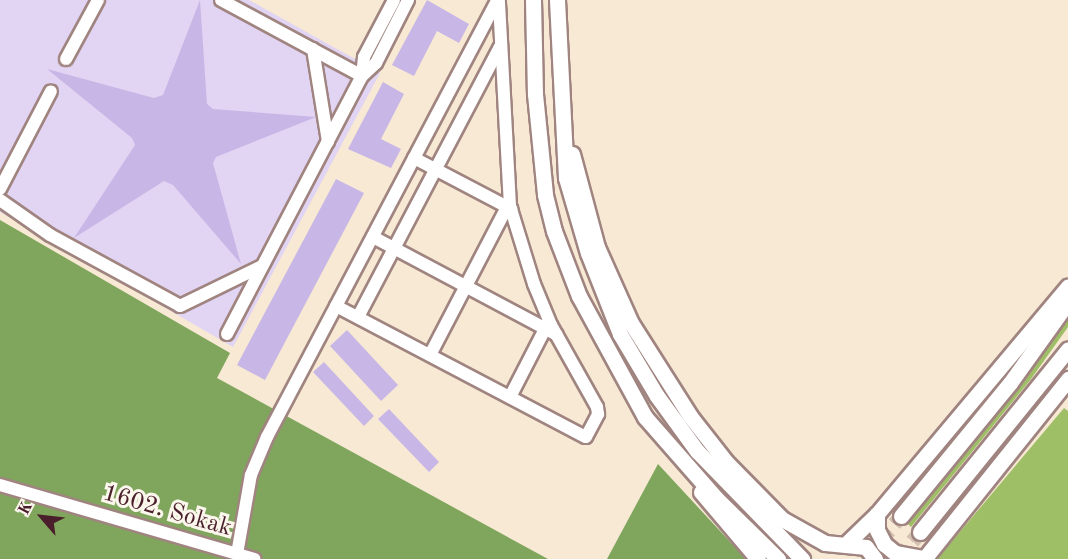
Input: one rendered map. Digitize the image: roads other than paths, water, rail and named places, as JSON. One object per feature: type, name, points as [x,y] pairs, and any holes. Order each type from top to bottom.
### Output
[{"type":"main road","points":[[533,0],[539,147],[554,231],[579,296],[625,387],[680,459],[711,507],[758,559]]},
{"type":"main road","points":[[557,0],[563,135],[570,194],[620,334],[657,396],[697,451],[802,559]]},
{"type":"main road","points":[[563,135],[572,154],[597,247],[630,323],[690,416],[743,482],[782,519],[814,539],[848,542],[866,547],[875,559]]},
{"type":"main road","points":[[848,542],[877,514],[1068,286]]},
{"type":"main road","points":[[901,516],[1010,383],[1068,302]]},
{"type":"main road","points":[[920,532],[1068,349]]},
{"type":"main road","points":[[877,514],[877,530],[884,544],[895,554],[924,559],[1068,379]]},
{"type":"main road","points":[[680,459],[778,559]]},
{"type":"street","points":[[66,59],[98,0]]},
{"type":"street","points":[[221,0],[362,76]]},
{"type":"street","points":[[362,76],[364,57],[394,0]]},
{"type":"street","points":[[227,334],[362,76],[376,63],[408,0]]},
{"type":"street","points":[[498,0],[509,208],[547,325],[510,397]]},
{"type":"street","points":[[237,554],[251,475],[336,306],[498,0]]},
{"type":"street","points":[[358,317],[501,46]]},
{"type":"street","points":[[313,49],[328,142]]},
{"type":"street","points":[[0,189],[51,91]]},
{"type":"street","points":[[414,158],[509,208]]},
{"type":"street","points":[[0,200],[50,235],[180,306],[262,266]]},
{"type":"street","points":[[430,355],[465,286],[509,208]]},
{"type":"street","points":[[336,306],[586,437],[598,414],[597,407],[557,335],[547,325],[465,286],[373,237]]},
{"type":"street","name":"1602. Sokak","points":[[0,485],[254,559]]},
{"type":"tunnel","points":[[865,559],[901,516]]},
{"type":"tunnel","points":[[898,559],[920,532]]}]
